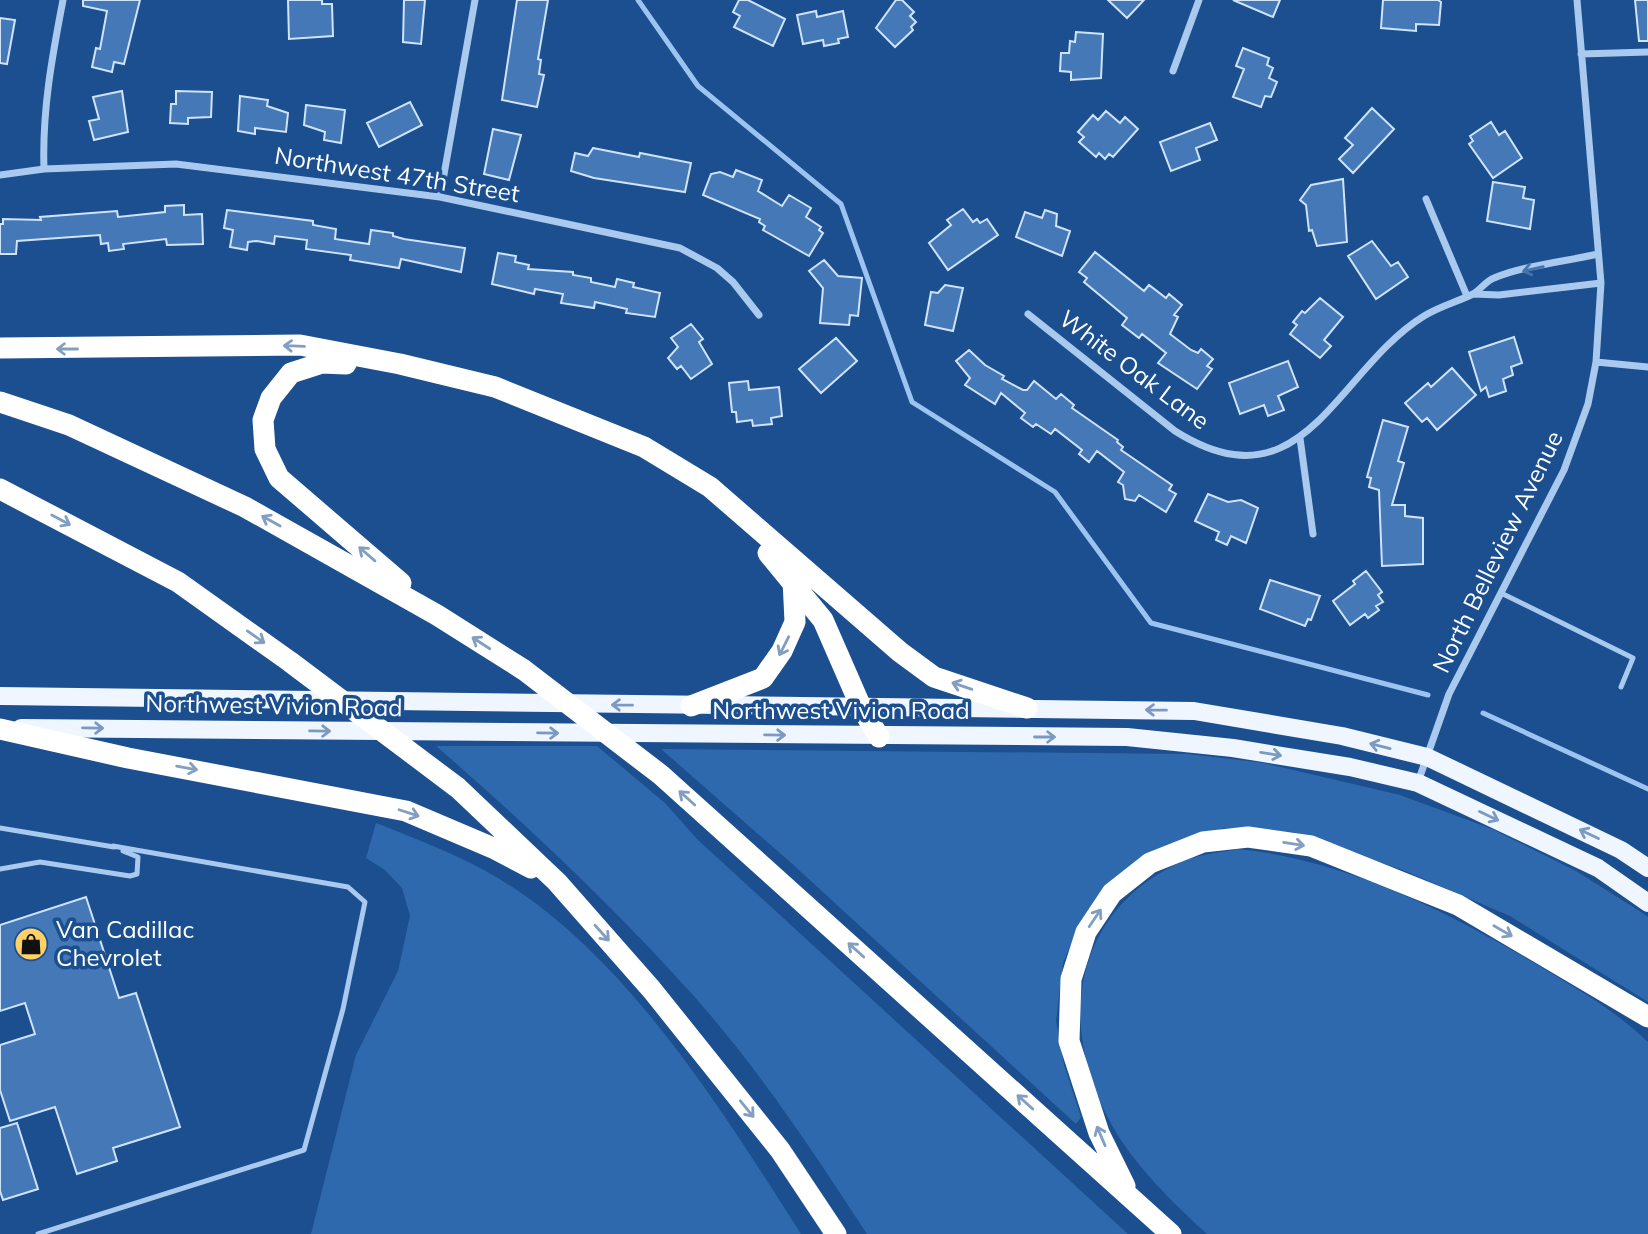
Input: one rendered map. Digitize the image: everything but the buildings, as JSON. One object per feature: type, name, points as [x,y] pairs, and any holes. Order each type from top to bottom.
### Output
[{"type":"highway","points":[[0,348],[300,345],[400,363],[495,387],[644,447],[699,480],[900,652],[934,677],[1027,708]]},
{"type":"highway","points":[[437,615],[279,478],[265,449],[263,420],[271,398],[291,373],[323,363],[342,363],[436,383],[538,415],[622,451],[694,492],[761,545],[793,580],[823,620],[860,707],[878,737]]},
{"type":"highway","points":[[0,402],[69,425],[245,507],[437,615],[524,670],[661,775],[1171,1234]]},
{"type":"highway","points":[[0,489],[178,582],[289,660],[458,788],[557,882],[652,990],[780,1150],[836,1234]]},
{"type":"highway","points":[[0,505],[32,505]]},
{"type":"highway","points":[[691,706],[763,678],[782,651],[795,622],[793,580]]},
{"type":"highway","points":[[0,728],[128,758],[405,811],[494,848],[557,882]]},
{"type":"highway","points":[[1130,1197],[1099,1133],[1069,1041],[1071,979],[1086,932],[1112,893],[1150,863],[1203,842],[1248,837],[1311,846],[1458,905],[1648,1017]]},
{"type":"main road","name":"Northwest Vivion Road","points":[[0,696],[1194,711],[1342,736],[1427,758],[1621,850],[1648,869]]},
{"type":"main road","name":"Northwest Vivion Road","points":[[0,728],[1127,737],[1233,748],[1350,767],[1418,783],[1598,867],[1648,903]]},
{"type":"street","points":[[44,169],[48,77],[63,0]]},
{"type":"street","points":[[440,197],[475,0]]},
{"type":"street","points":[[1173,71],[1199,0]]},
{"type":"street","name":"North Belleview Avenue","points":[[1418,783],[1449,694],[1575,444],[1596,362],[1601,284],[1577,0]]},
{"type":"street","points":[[1581,54],[1648,52]]},
{"type":"street","name":"Northwest 47th Street","points":[[0,174],[44,169],[176,163],[440,197],[680,248],[717,268],[747,297],[759,315]]},
{"type":"street","points":[[1426,199],[1470,295]]},
{"type":"street","name":"White Oak Lane","points":[[1028,314],[1175,431],[1196,444],[1219,454],[1256,453],[1279,448],[1300,438],[1326,417],[1388,342],[1426,315],[1470,295],[1493,278],[1598,254]]},
{"type":"street","name":"White Oak Lane","points":[[1470,295],[1499,295],[1601,284]]},
{"type":"street","points":[[1596,362],[1648,366]]},
{"type":"street","points":[[1300,438],[1313,534]]},
{"type":"lane","points":[[1501,593],[1633,658],[1620,687]]},
{"type":"lane","points":[[0,828],[348,887],[365,902],[343,1009],[304,1150],[38,1234]]},
{"type":"lane","points":[[0,869],[40,862],[130,876],[137,874],[138,857],[113,846]]},
{"type":"shaded area","points":[[436,746],[597,746],[665,803],[697,839],[1128,1234],[867,1234],[762,1081],[692,994],[568,866]]},
{"type":"shaded area","points":[[661,749],[1188,754],[1264,763],[1400,795],[1492,829],[1576,871],[1648,917],[1648,1002],[1510,916],[1405,871],[1292,832],[1224,828],[1155,850],[1121,876],[1082,919],[1063,963],[1056,1021],[1064,1065],[1081,1117],[1076,1124],[789,861]]},
{"type":"shaded area","points":[[376,823],[486,871],[547,912],[590,951],[631,994],[669,1040],[739,1138],[801,1234],[311,1234],[356,1055],[398,971],[410,916],[402,888],[385,870],[366,858]]},
{"type":"shaded area","points":[[1238,849],[1316,864],[1392,890],[1428,906],[1500,943],[1579,990],[1607,1008],[1648,1042],[1648,1234],[1207,1234],[1194,1222],[1132,1156],[1113,1127],[1095,1090],[1084,1051],[1080,1013],[1084,976],[1096,942],[1116,911],[1144,884],[1187,859]]},
{"type":"waterway","points":[[638,0],[698,86],[841,204],[912,402],[1055,492],[1151,623],[1428,695]]},
{"type":"waterway","points":[[1483,713],[1648,789]]},
{"type":"place","name":"Van Cadillac Chevrolet","points":[[31,944]]}]
